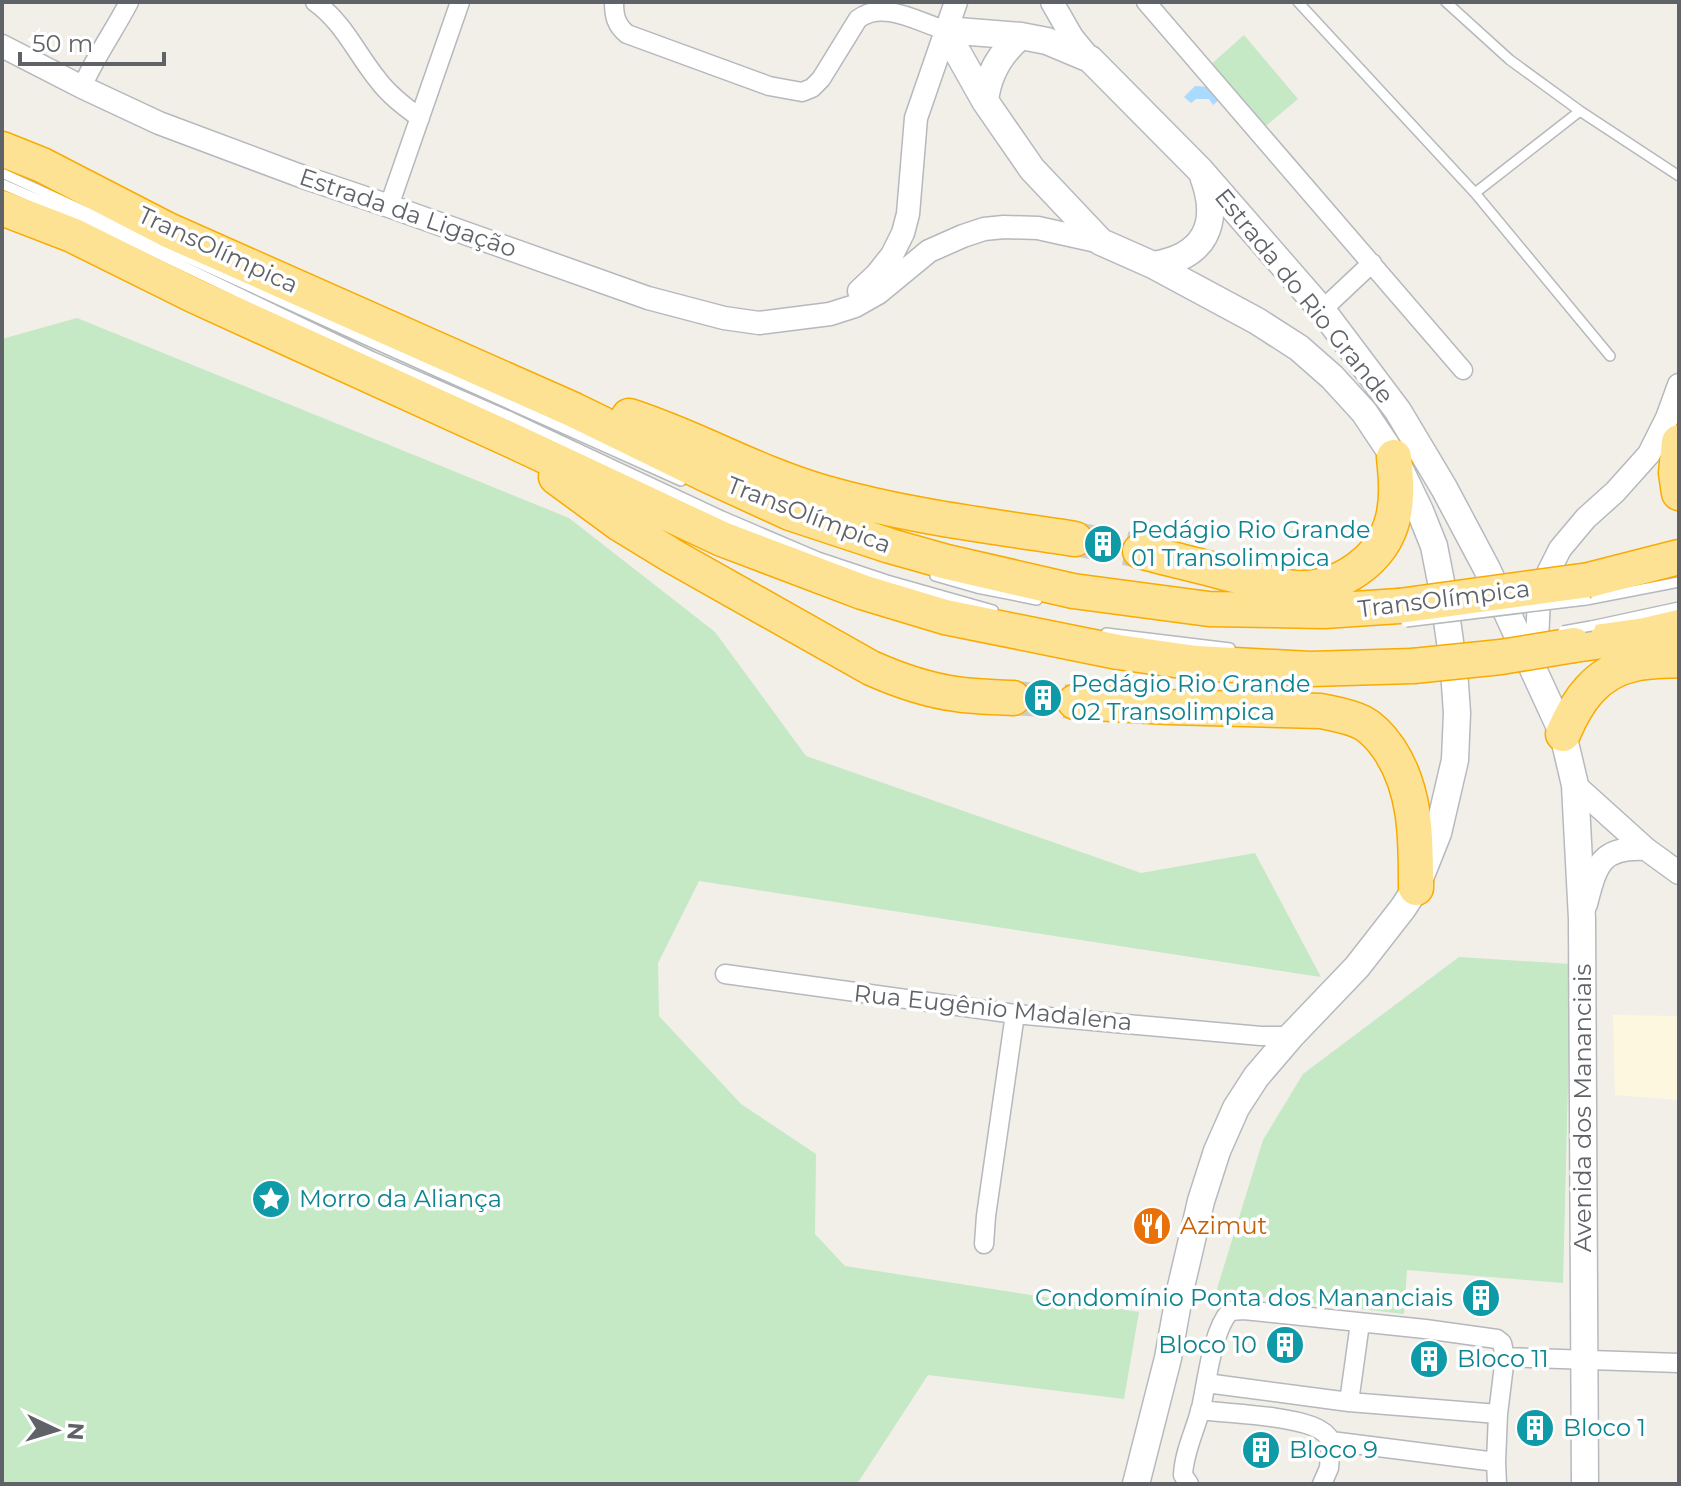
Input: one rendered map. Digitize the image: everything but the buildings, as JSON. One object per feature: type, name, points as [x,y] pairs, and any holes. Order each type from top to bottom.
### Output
[{"type":"highway","name":"TransOlímpica","points":[[2,149],[42,165],[168,230],[574,410],[790,513],[947,562],[1073,591],[1209,609],[1324,611],[1399,617],[1588,590],[1679,557]]},
{"type":"highway","name":"TransOlímpica","points":[[2,208],[72,235],[195,296],[722,539],[862,592],[945,617],[1118,652],[1196,663],[1310,669],[1425,656],[1501,657],[1583,635],[1645,635],[1679,627]]},
{"type":"highway","points":[[574,410],[587,407],[611,411],[660,426],[752,466],[820,491],[922,515],[1075,539]]},
{"type":"highway","points":[[513,441],[620,524],[871,668],[901,681],[938,691],[1013,698]]},
{"type":"highway","points":[[1679,442],[1676,473],[1679,493]]},
{"type":"highway","points":[[1140,551],[1295,588],[1315,587],[1343,579],[1376,553],[1387,535],[1396,501],[1394,457]]},
{"type":"highway","points":[[1563,734],[1574,710],[1588,692],[1610,673],[1635,664],[1679,660]]},
{"type":"highway","points":[[1075,702],[1321,711],[1365,724],[1381,738],[1396,760],[1410,796],[1416,840],[1416,888]]},
{"type":"main road","name":"Estrada do Rio Grande","points":[[945,30],[1047,41],[1090,59],[1201,171],[1322,310],[1398,411],[1487,569],[1563,734]]},
{"type":"main road","name":"Estrada do Rio Grande","points":[[945,30],[985,101],[1032,169],[1101,242],[1153,265],[1257,321],[1299,348],[1332,377],[1364,412],[1394,457],[1434,546],[1454,670],[1457,713],[1455,760],[1438,833],[1416,888],[1357,967],[1291,1036],[1267,1047],[1256,1077],[1236,1108],[1217,1151],[1201,1201],[1168,1358],[1136,1484]]},
{"type":"main road","points":[[985,101],[996,65],[1010,44],[1021,36]]},
{"type":"main road","points":[[1153,265],[1188,255],[1205,233],[1211,206],[1201,171]]},
{"type":"main road","name":"Avenida dos Mananciais","points":[[1563,734],[1575,785],[1582,919],[1585,1484]]},
{"type":"street","points":[[82,87],[129,2]]},
{"type":"street","points":[[315,2],[337,21],[377,80],[420,118]]},
{"type":"street","points":[[389,206],[460,2]]},
{"type":"street","points":[[614,2],[614,18],[627,34],[769,86],[802,92],[821,79],[858,19],[865,13],[887,10],[945,30]]},
{"type":"street","points":[[830,314],[877,274],[892,255],[903,233],[908,214],[916,118],[956,2]]},
{"type":"street","name":"Estrada do Rio Grande","points":[[1052,2],[1072,37],[1090,59]]},
{"type":"street","points":[[1146,2],[1463,370]]},
{"type":"street","name":"Estrada da Ligação","points":[[2,46],[159,123],[648,298],[724,318],[759,323],[830,314],[855,306],[878,293],[929,251],[984,229],[1038,228],[1101,242]]},
{"type":"street","points":[[1322,310],[1372,263]]},
{"type":"street","points":[[1535,672],[1539,598],[1560,549],[1649,454],[1679,385]]},
{"type":"street","points":[[1575,785],[1646,849],[1679,873]]},
{"type":"street","points":[[1582,919],[1594,872],[1602,860],[1623,850],[1646,849]]},
{"type":"street","name":"Rua Eugênio Madalena","points":[[725,974],[1267,1047]]},
{"type":"street","points":[[984,1244],[1015,1014]]},
{"type":"street","points":[[1189,1484],[1183,1475],[1184,1461],[1219,1330],[1230,1311],[1244,1310],[1497,1339],[1502,1343],[1505,1357],[1498,1414],[1497,1484]]},
{"type":"street","points":[[1349,1402],[1360,1323]]},
{"type":"street","points":[[1505,1357],[1679,1363]]},
{"type":"street","points":[[1206,1383],[1349,1402],[1498,1414]]},
{"type":"street","points":[[1200,1410],[1288,1421],[1326,1433],[1331,1441],[1329,1468],[1322,1484]]},
{"type":"street","points":[[1331,1441],[1496,1462]]},
{"type":"lane","points":[[1298,2],[1475,193],[1610,356]]},
{"type":"lane","points":[[1446,2],[1510,60],[1580,111],[1677,174]]},
{"type":"lane","points":[[1475,193],[1580,111]]},
{"type":"lane","name":"TransOlímpica","points":[[2,173],[693,486]]},
{"type":"lane","name":"TransOlímpica","points":[[2,184],[104,228],[373,357],[722,516],[818,557],[1004,613]]},
{"type":"lane","points":[[920,572],[977,588],[1047,602]]},
{"type":"lane","name":"TransOlímpica","points":[[1588,590],[1679,582]]},
{"type":"lane","name":"TransOlímpica","points":[[1511,640],[1583,635],[1679,607]]},
{"type":"lane","points":[[1095,631],[1240,649]]},
{"type":"lane","name":"TransOlímpica","points":[[1425,656],[1467,644]]},
{"type":"shaded area","points":[[1613,1015],[1679,1016],[1679,1100],[1615,1095]]},
{"type":"green space","points":[[1244,35],[1298,99],[1261,130],[1208,67]]},
{"type":"green space","points":[[77,318],[569,518],[715,632],[806,756],[1141,873],[1255,853],[1321,977],[699,881],[658,963],[659,1016],[741,1104],[816,1154],[815,1234],[845,1266],[1139,1312],[1124,1399],[928,1375],[857,1484],[2,1484],[2,339]]},
{"type":"green space","points":[[1459,957],[1571,964],[1563,1283],[1407,1270],[1404,1314],[1216,1292],[1263,1140],[1303,1074]]},
{"type":"water","points":[[1195,86],[1210,87],[1221,98],[1213,105],[1209,99],[1196,99],[1191,103],[1184,97]]},
{"type":"tunnel","points":[[1075,539],[1140,551]]},
{"type":"tunnel","points":[[1013,698],[1075,702]]},
{"type":"place","name":"Pedágio Rio Grande 01 Transolimpica","points":[[1103,544]]},
{"type":"place","name":"Pedágio Rio Grande 02 Transolimpica","points":[[1043,698]]},
{"type":"place","name":"Morro da Aliança","points":[[271,1199]]},
{"type":"place","name":"Azimut","points":[[1152,1226]]},
{"type":"place","name":"Condomínio Ponta dos Mananciais","points":[[1481,1298]]},
{"type":"place","name":"Bloco 10","points":[[1285,1345]]},
{"type":"place","name":"Bloco 11","points":[[1429,1359]]},
{"type":"place","name":"Bloco 1","points":[[1535,1428]]},
{"type":"place","name":"Bloco 9","points":[[1261,1450]]}]
